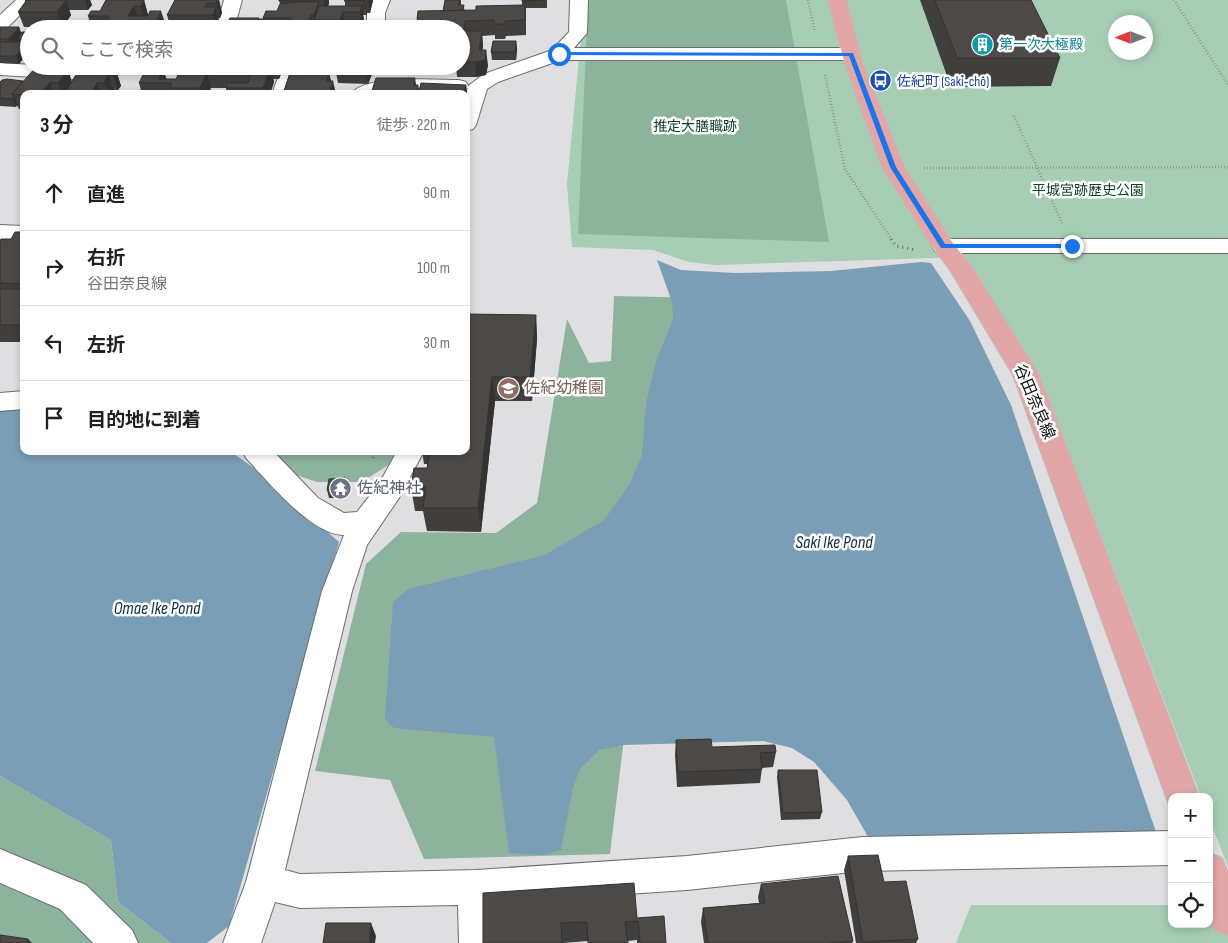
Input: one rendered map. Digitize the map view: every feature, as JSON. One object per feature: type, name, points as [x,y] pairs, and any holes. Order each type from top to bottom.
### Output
[{"type":"main road","name":"谷田奈良線","points":[[837,0],[851,54],[893,167],[931,249],[960,266],[1026,375],[1181,793]]},
{"type":"main road","points":[[1213,880],[1228,917]]},
{"type":"street","points":[[0,25],[26,0]]},
{"type":"street","points":[[227,20],[233,0]]},
{"type":"street","points":[[376,20],[376,12],[381,0]]},
{"type":"street","points":[[559,54],[578,33],[579,0]]},
{"type":"street","points":[[369,90],[390,78],[478,86],[491,78],[559,54],[851,54]]},
{"type":"street","points":[[0,69],[20,70]]},
{"type":"street","points":[[283,90],[289,75]]},
{"type":"street","points":[[470,112],[478,86]]},
{"type":"street","points":[[0,232],[20,233]]},
{"type":"street","points":[[931,249],[1228,246]]},
{"type":"street","points":[[0,402],[20,400]]},
{"type":"street","points":[[260,455],[308,504],[340,524],[365,523]]},
{"type":"street","points":[[242,943],[264,882],[337,591],[353,544],[365,523],[389,491],[409,455]]},
{"type":"street","points":[[264,882],[300,891],[476,887],[687,873],[862,854],[1168,848]]},
{"type":"street","points":[[0,866],[73,897],[119,943]]},
{"type":"street","points":[[476,887],[478,943]]},
{"type":"path","points":[[808,0],[845,169],[896,246],[931,249]]},
{"type":"path","points":[[1174,0],[1228,86]]},
{"type":"path","points":[[1014,116],[1062,222]]},
{"type":"path","points":[[922,168],[1228,167]]},
{"type":"green space","name":"平城宮跡歴史公園","points":[[586,0],[1228,0],[1228,867],[1213,828],[1213,793],[1199,793],[1042,382],[965,257],[715,265],[689,262],[653,250],[572,247],[567,184]]},
{"type":"green space","name":"推定大膳職跡","points":[[588,0],[786,0],[829,242],[578,234]]},
{"type":"green space","points":[[614,296],[708,298],[627,713],[610,854],[424,859],[390,780],[315,771],[366,564],[401,532],[496,533],[537,503],[567,319],[589,363],[611,361]]},
{"type":"green space","points":[[268,455],[398,455],[396,460],[362,482],[317,482],[287,472]]},
{"type":"green space","points":[[0,776],[111,840],[118,902],[171,943],[0,943]]},
{"type":"green space","points":[[971,905],[1168,905],[1168,928],[1213,928],[1213,905],[1228,905],[1228,943],[956,943]]},
{"type":"water","name":"Saki Ike Pond","points":[[657,260],[681,270],[735,273],[831,271],[921,262],[931,263],[970,321],[1011,405],[1157,835],[871,842],[847,800],[814,762],[792,748],[763,741],[623,745],[599,750],[580,769],[573,787],[561,850],[544,855],[509,853],[494,737],[394,728],[385,719],[393,602],[408,589],[545,555],[604,520],[630,484],[642,455],[646,404],[656,361],[673,319],[672,302]]},
{"type":"water","name":"Omae Ike Pond","points":[[20,407],[20,455],[236,455],[339,542],[229,926],[207,943],[171,943],[118,902],[111,840],[0,776],[0,410]]},
{"type":"building","points":[[27,0],[66,0],[57,12],[18,12]]},
{"type":"building","points":[[106,0],[144,0],[141,6],[134,6],[128,16],[148,16],[150,11],[161,11],[156,20],[107,20],[109,16],[88,16],[91,11],[100,11]]},
{"type":"building","points":[[175,0],[218,0],[216,3],[207,3],[205,7],[216,7],[213,15],[167,15]]},
{"type":"building","points":[[279,0],[318,0],[279,1]]},
{"type":"building","points":[[445,0],[460,0],[459,5],[464,5],[463,10],[443,11]]},
{"type":"building","points":[[935,0],[1031,0],[1060,58],[957,58]]},
{"type":"building","points":[[319,2],[314,15],[311,15],[309,20],[263,18],[266,11],[277,11],[280,4]]},
{"type":"building","points":[[525,5],[525,20],[505,21],[504,24],[494,24],[494,20],[417,19],[418,11],[476,10],[476,6]]},
{"type":"building","points":[[319,6],[362,6],[360,12],[343,12],[340,20],[314,20]]},
{"type":"building","points":[[230,18],[264,19],[264,20],[229,20]]},
{"type":"building","points":[[0,27],[19,27],[9,39],[0,39]]},
{"type":"building","points":[[470,31],[482,31],[479,50],[486,50],[485,60],[470,62]]},
{"type":"building","points":[[493,41],[516,41],[515,52],[491,52]]},
{"type":"building","points":[[0,42],[20,42],[20,50],[16,56],[0,56]]},
{"type":"building","points":[[29,75],[64,75],[58,83],[50,82],[44,90],[20,90],[20,95],[12,94]]},
{"type":"building","points":[[76,75],[108,75],[104,83],[97,83],[93,90],[67,90]]},
{"type":"building","points":[[143,75],[161,75],[159,79],[176,79],[178,75],[206,75],[200,88],[170,88],[172,83],[139,83]]},
{"type":"building","points":[[250,75],[268,75],[263,88],[226,88],[227,83],[248,83]]},
{"type":"building","points":[[289,75],[328,75],[327,81],[333,81],[330,90],[284,90]]},
{"type":"building","points":[[376,78],[415,78],[414,85],[418,85],[417,90],[372,90]]},
{"type":"building","points":[[7,79],[23,81],[12,94],[13,99],[0,98],[0,82]]},
{"type":"building","points":[[421,83],[466,85],[465,90],[419,90]]},
{"type":"building","points":[[15,232],[20,232],[20,284],[0,283],[0,241],[1,239],[11,239]]},
{"type":"building","points":[[0,289],[20,289],[20,325],[0,325]]},
{"type":"building","points":[[470,314],[536,315],[530,377],[492,377],[478,508],[423,508],[426,487],[411,487],[414,468],[427,468],[429,455],[470,455]]},
{"type":"building","points":[[345,478],[343,489],[327,490],[329,479]]},
{"type":"building","points":[[711,739],[712,747],[775,745],[776,752],[760,753],[762,769],[678,772],[676,740]]},
{"type":"building","points":[[778,770],[817,770],[822,812],[783,813]]},
{"type":"building","points":[[878,855],[884,882],[906,881],[918,939],[863,942],[848,856]]},
{"type":"building","points":[[838,876],[853,941],[828,943],[708,943],[703,908],[765,903],[761,884]]},
{"type":"building","points":[[634,883],[637,918],[664,916],[666,943],[640,943],[638,921],[625,922],[628,943],[588,943],[587,922],[561,923],[562,943],[483,943],[483,893]]},
{"type":"building","points":[[326,923],[371,923],[369,943],[323,943]]},
{"type":"building","points":[[0,935],[28,939],[26,943],[0,943]]},
{"type":"place","name":"第一次大極殿","points":[[983,44]]},
{"type":"place","name":"佐紀町 (Saki-chō)","points":[[881,81]]},
{"type":"place","name":"佐紀幼稚園","points":[[508,388]]},
{"type":"place","name":"佐紀神社","points":[[341,488]]},
{"type":"route","points":[[559,54],[851,54],[876,126],[893,167],[943,246],[1072,246]]}]
